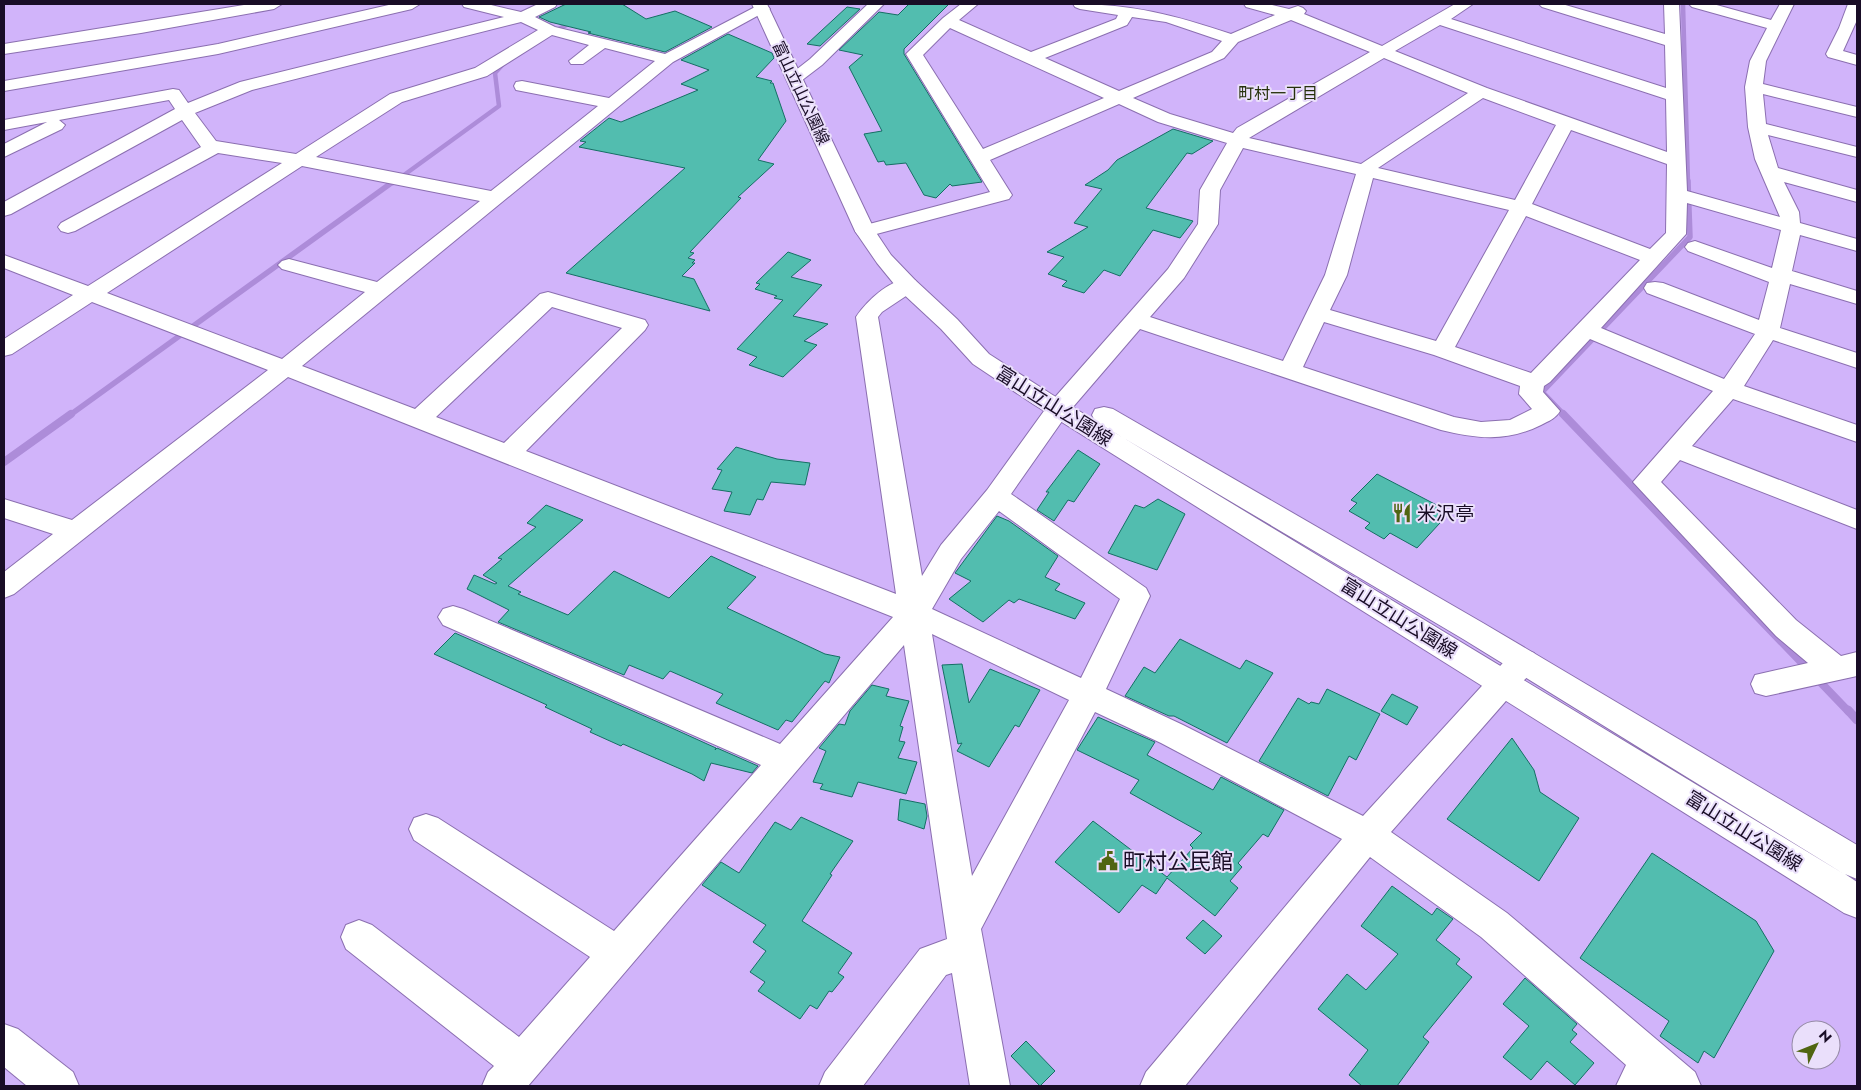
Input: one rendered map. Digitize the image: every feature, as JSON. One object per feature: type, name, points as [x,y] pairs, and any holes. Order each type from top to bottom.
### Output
[{"type":"street","points":[[4,43],[238,4]]},
{"type":"street","points":[[4,48],[141,28],[274,4]]},
{"type":"street","points":[[4,86],[218,49],[412,4]]},
{"type":"street","points":[[469,4],[523,17],[550,30],[667,59]]},
{"type":"street","points":[[4,210],[187,110],[246,86],[523,17],[550,4]]},
{"type":"street","points":[[795,77],[816,62],[876,4]]},
{"type":"street","points":[[866,231],[1002,195],[981,158],[914,54],[948,21],[970,4]]},
{"type":"street","points":[[1080,4],[1128,10],[1169,18],[1232,39]]},
{"type":"street","points":[[1250,4],[1292,15],[1481,92],[1675,161]]},
{"type":"street","points":[[981,158],[1218,55],[1232,39],[1292,15],[1308,4]]},
{"type":"street","points":[[359,937],[512,1075],[914,613],[951,552],[996,496],[1064,402],[1176,273],[1208,224],[1210,190],[1243,132],[1466,4]]},
{"type":"street","points":[[1547,4],[1673,42]]},
{"type":"street","points":[[1316,313],[1442,350],[1532,382],[1542,377],[1676,234],[1677,194],[1672,4]]},
{"type":"street","points":[[1697,4],[1776,26]]},
{"type":"street","points":[[1788,4],[1758,61],[1754,87],[1756,126],[1770,172],[1789,212],[1791,231],[1768,331],[1729,387],[1646,482],[1786,628],[1846,666]]},
{"type":"street","points":[[1855,4],[1852,29],[1834,54],[1857,60]]},
{"type":"street","points":[[4,587],[285,368],[496,198],[610,103],[667,59],[760,7]]},
{"type":"street","name":"富山立山公園線","points":[[760,7],[795,77],[866,231],[884,259],[907,285],[949,324],[980,359],[1064,402],[1513,672],[1857,862]]},
{"type":"street","points":[[1031,58],[1122,22],[1128,10]]},
{"type":"street","points":[[1438,20],[1674,96]]},
{"type":"street","points":[[948,21],[1164,118],[1239,141],[1521,207],[1654,258]]},
{"type":"street","points":[[4,349],[396,98],[481,72],[550,30]]},
{"type":"street","points":[[577,61],[602,43]]},
{"type":"street","points":[[218,49],[246,86]]},
{"type":"street","points":[[522,86],[610,103]]},
{"type":"street","points":[[1754,87],[1857,112]]},
{"type":"street","points":[[1289,372],[1336,275],[1366,171],[1370,164],[1481,92]]},
{"type":"street","points":[[4,125],[173,94],[187,110],[210,146],[215,148],[300,160],[496,198]]},
{"type":"street","points":[[4,151],[82,112]]},
{"type":"street","points":[[1442,350],[1566,122]]},
{"type":"street","points":[[1756,126],[1857,152]]},
{"type":"street","points":[[68,227],[215,148]]},
{"type":"street","points":[[1770,172],[1857,196]]},
{"type":"street","points":[[1677,194],[1857,245]]},
{"type":"street","points":[[1695,247],[1780,276],[1857,298]]},
{"type":"street","points":[[4,261],[91,292],[914,613],[1172,734],[1367,835],[1494,925],[1643,1073],[1681,1086]]},
{"type":"street","points":[[289,265],[381,290]]},
{"type":"street","points":[[907,285],[874,307],[867,317],[965,940],[990,1086]]},
{"type":"street","points":[[1655,288],[1768,331],[1857,361]]},
{"type":"street","points":[[418,419],[548,299],[637,325],[508,454]]},
{"type":"street","points":[[1136,320],[1450,424],[1481,430],[1515,428],[1548,411],[1531,394],[1532,382]]},
{"type":"street","points":[[1586,330],[1718,385],[1729,387],[1857,434]]},
{"type":"street","points":[[1676,449],[1857,520]]},
{"type":"street","points":[[838,1086],[932,962],[954,954],[965,940],[1136,596],[996,496]]},
{"type":"street","points":[[4,508],[75,531]]},
{"type":"street","points":[[453,617],[785,760]]},
{"type":"street","points":[[1766,684],[1846,666]]},
{"type":"street","points":[[1160,1086],[1367,835],[1513,672]]},
{"type":"street","name":"富山立山公園線","points":[[1513,672],[1857,901]]},
{"type":"street","points":[[426,830],[617,954]]},
{"type":"street","points":[[4,1043],[59,1086]]},
{"type":"building","points":[[566,4],[622,4],[646,19],[675,11],[712,27],[665,52],[588,33],[591,32],[550,22],[539,17]]},
{"type":"building","points":[[909,4],[949,4],[904,49],[904,54],[982,182],[952,186],[950,184],[936,198],[924,195],[906,163],[886,165],[884,161],[878,162],[864,134],[882,131],[849,67],[863,55],[839,50],[879,12],[898,15]]},
{"type":"building","points":[[847,7],[860,9],[820,46],[807,44]]},
{"type":"building","points":[[728,34],[772,53],[774,58],[756,77],[772,81],[770,83],[773,83],[786,121],[758,160],[774,164],[738,197],[741,198],[690,252],[694,253],[688,258],[695,260],[692,263],[695,263],[682,276],[694,279],[710,311],[566,273],[685,168],[579,147],[586,142],[580,141],[609,118],[621,122],[698,90],[681,84],[709,70],[681,60]]},
{"type":"building","points":[[1173,129],[1213,141],[1192,154],[1187,153],[1146,208],[1193,221],[1180,238],[1153,230],[1120,276],[1104,270],[1084,293],[1062,286],[1067,281],[1048,274],[1064,257],[1047,252],[1088,227],[1074,223],[1102,189],[1085,185],[1108,170],[1117,160]]},
{"type":"building","points":[[788,252],[811,260],[791,277],[822,285],[793,316],[828,324],[804,341],[817,345],[783,377],[749,365],[757,357],[737,349],[783,300],[774,298],[777,296],[755,289],[760,284],[756,283]]},
{"type":"building","points":[[736,447],[777,459],[810,463],[805,485],[771,482],[763,500],[757,499],[750,515],[724,511],[732,492],[712,489],[722,470],[717,469]]},
{"type":"building","points":[[1078,450],[1100,464],[1074,502],[1068,500],[1054,521],[1037,510],[1049,492],[1046,492]]},
{"type":"building","points":[[1377,474],[1450,512],[1417,548],[1390,533],[1384,539],[1365,528],[1370,523],[1349,511],[1357,503],[1351,500]]},
{"type":"building","points":[[1158,499],[1185,514],[1157,570],[1108,553],[1135,505],[1144,508]]},
{"type":"building","points":[[546,505],[583,520],[508,586],[521,592],[518,594],[568,615],[614,571],[669,598],[711,556],[756,577],[727,608],[825,654],[840,657],[829,683],[825,681],[792,722],[786,720],[778,730],[716,703],[723,694],[670,671],[663,679],[629,665],[624,675],[498,622],[509,610],[467,589],[474,575],[495,584],[497,583],[483,575],[502,559],[498,558],[536,527],[527,523]]},
{"type":"building","points":[[997,516],[1009,521],[1058,556],[1045,577],[1060,584],[1055,590],[1085,603],[1075,619],[1019,599],[1014,603],[1009,600],[983,622],[949,599],[971,581],[955,573]]},
{"type":"building","points":[[455,633],[674,729],[716,748],[715,750],[717,748],[758,766],[752,773],[711,763],[704,781],[623,744],[621,746],[590,732],[592,729],[545,707],[547,705],[434,654]]},
{"type":"building","points":[[1180,639],[1240,669],[1246,660],[1273,673],[1227,743],[1174,716],[1169,716],[1125,696],[1144,667],[1155,673]]},
{"type":"building","points":[[962,664],[969,703],[990,669],[1040,690],[1019,727],[1015,725],[989,767],[957,751],[962,743],[958,744],[942,665]]},
{"type":"building","points":[[872,685],[889,689],[886,696],[909,701],[900,726],[903,727],[899,741],[905,742],[898,758],[917,762],[906,794],[858,782],[852,797],[820,789],[823,784],[813,782],[826,751],[819,748],[839,724],[845,725],[850,711]]},
{"type":"building","points":[[1327,689],[1380,714],[1356,760],[1349,756],[1328,796],[1259,761],[1298,698],[1309,704],[1311,702],[1319,704]]},
{"type":"building","points":[[1392,694],[1418,707],[1407,725],[1381,711]]},
{"type":"building","points":[[1098,717],[1155,742],[1147,755],[1213,790],[1221,777],[1284,810],[1268,837],[1263,834],[1238,863],[1242,867],[1230,881],[1238,888],[1215,916],[1167,878],[1156,894],[1142,885],[1119,913],[1055,862],[1093,821],[1167,877],[1193,848],[1190,845],[1202,833],[1130,793],[1139,780],[1077,750]]},
{"type":"building","points":[[1512,738],[1534,770],[1540,792],[1579,818],[1539,881],[1447,819]]},
{"type":"building","points":[[900,799],[925,804],[927,816],[924,829],[898,820]]},
{"type":"building","points":[[801,817],[853,841],[830,874],[832,875],[802,921],[852,953],[838,973],[844,977],[832,992],[829,991],[817,1009],[810,1005],[800,1019],[758,991],[765,982],[750,972],[766,951],[753,942],[766,925],[702,885],[721,862],[739,873],[775,822],[791,830]]},
{"type":"building","points":[[1652,853],[1756,921],[1774,951],[1714,1058],[1704,1051],[1698,1063],[1660,1036],[1669,1021],[1580,958]]},
{"type":"building","points":[[1392,886],[1432,915],[1437,908],[1453,919],[1436,940],[1460,959],[1456,964],[1472,977],[1423,1037],[1429,1042],[1397,1086],[1362,1086],[1349,1075],[1368,1050],[1318,1009],[1347,974],[1366,990],[1398,954],[1361,926]]},
{"type":"building","points":[[1203,920],[1222,936],[1205,954],[1186,938]]},
{"type":"building","points":[[1525,978],[1577,1024],[1572,1030],[1577,1034],[1570,1042],[1594,1063],[1575,1085],[1547,1061],[1531,1080],[1503,1057],[1529,1026],[1503,1004]]},
{"type":"building","points":[[1026,1041],[1055,1071],[1040,1086],[1011,1056]]},
{"type":"waterway","points":[[1683,4],[1688,183]]},
{"type":"waterway","points":[[551,33],[574,21]]},
{"type":"waterway","points":[[393,183],[499,106],[495,73],[505,62]]},
{"type":"waterway","points":[[70,415],[394,181]]},
{"type":"waterway","points":[[1564,415],[1542,392],[1690,237],[1688,181]]},
{"type":"waterway","points":[[4,462],[71,414]]},
{"type":"waterway","points":[[1563,414],[1849,712]]},
{"type":"waterway","points":[[1848,710],[1857,720]]},
{"type":"place","name":"米沢亭","points":[[1402,513]]},
{"type":"place","name":"町村公民館","points":[[1108,861]]},
{"type":"district","name":"町村一丁目","points":[[1278,93]]}]
